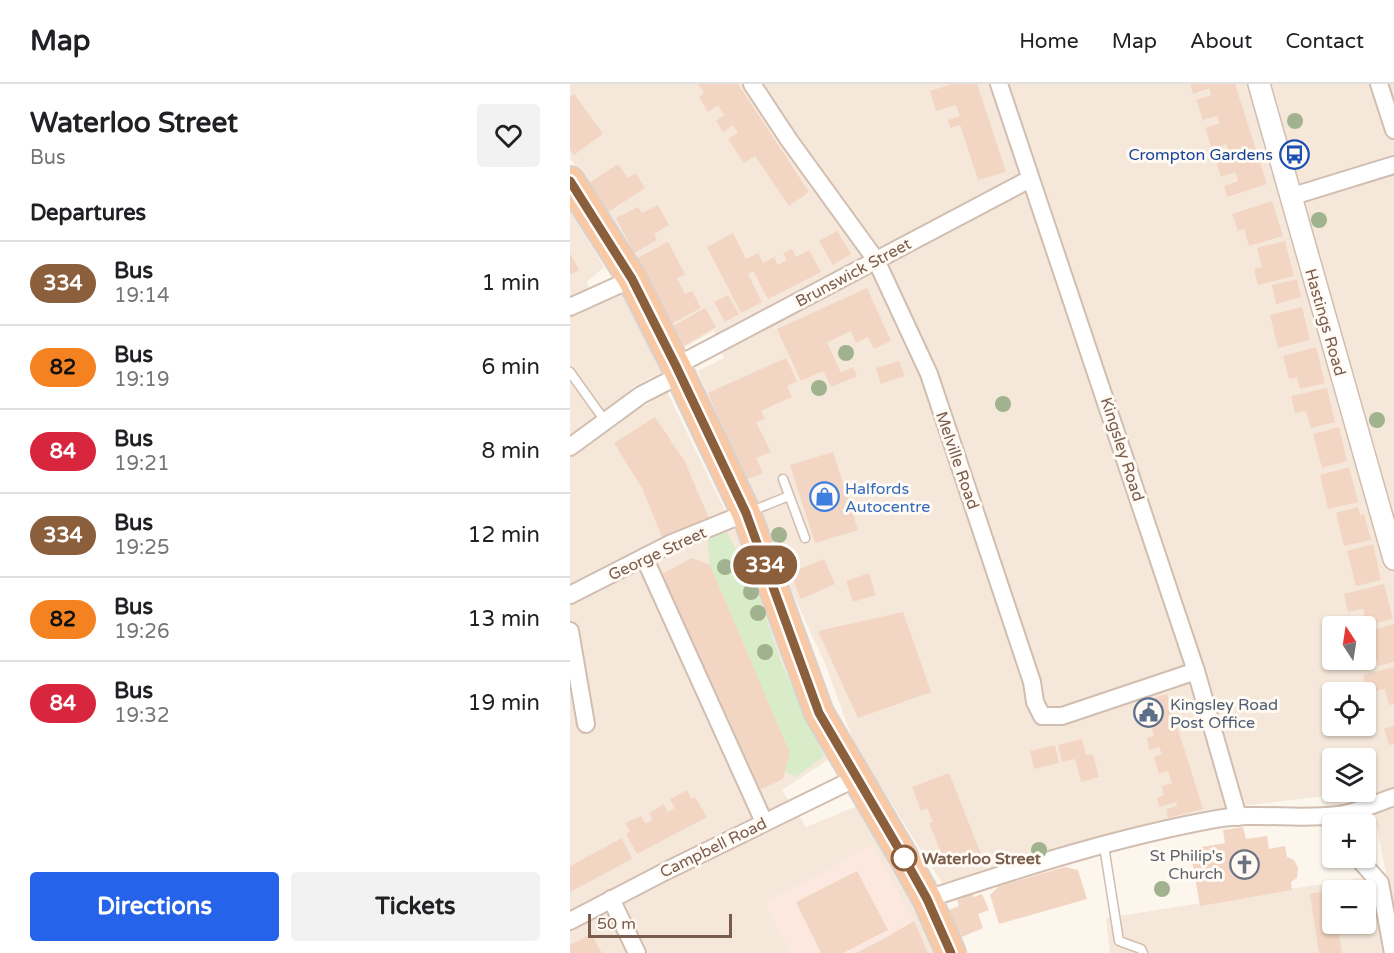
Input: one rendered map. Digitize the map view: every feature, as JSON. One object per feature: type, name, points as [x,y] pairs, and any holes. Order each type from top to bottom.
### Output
[{"type":"highway","points":[[570,181],[632,279],[678,370],[746,513],[819,713],[927,899],[951,953]]},
{"type":"street","name":"Melville Road","points":[[752,84],[876,260],[929,374],[1032,682],[1035,702],[1042,716],[1062,716],[1196,671]]},
{"type":"street","name":"Kingsley Road","points":[[999,84],[1196,671],[1238,817]]},
{"type":"street","name":"Hastings Road","points":[[1259,84],[1293,196],[1310,267],[1394,559]]},
{"type":"street","points":[[1378,84],[1394,130]]},
{"type":"street","points":[[1293,196],[1394,165]]},
{"type":"street","name":"Brunswick Street","points":[[570,447],[678,370],[876,260],[1030,179]]},
{"type":"street","points":[[570,307],[632,279]]},
{"type":"street","name":"George Street","points":[[570,595],[644,557],[746,513]]},
{"type":"street","points":[[644,557],[764,822]]},
{"type":"street","points":[[570,631],[586,724]]},
{"type":"street","name":"Campbell Road","points":[[570,921],[858,777]]},
{"type":"street","points":[[1356,814],[1394,797]]},
{"type":"street","points":[[927,899],[1023,867],[1104,846],[1238,817],[1322,819]]},
{"type":"street","points":[[1367,868],[1380,883],[1393,953]]},
{"type":"street","points":[[611,899],[637,953]]},
{"type":"lane","points":[[570,372],[605,420]]},
{"type":"lane","points":[[783,479],[804,538]]},
{"type":"lane","points":[[746,513],[789,496]]},
{"type":"lane","points":[[1104,846],[1114,921],[1119,941],[1141,949],[1143,953]]},
{"type":"shaded area","points":[[570,84],[1394,84],[1394,953],[1110,953],[1106,918],[1322,884],[1322,934],[1376,934],[1376,880],[1348,880],[1386,874],[1372,802],[1376,802],[1376,748],[1322,748],[1322,796],[1207,810],[942,883],[856,748],[826,666],[758,517],[698,371],[724,358],[714,331],[683,348],[625,239],[570,158]]},
{"type":"shaded area","points":[[570,211],[604,267],[587,282],[595,305],[620,290],[664,371],[632,387],[645,406],[667,392],[754,570],[831,758],[782,790],[806,827],[862,804],[935,953],[570,953]]},
{"type":"shaded area","points":[[872,845],[914,921],[856,953],[791,953],[765,903]]},
{"type":"green space","points":[[725,529],[757,590],[780,660],[824,756],[796,777],[785,771],[790,753],[710,565],[707,537]]},
{"type":"building","points":[[698,84],[738,84],[809,192],[789,206],[755,156],[744,163],[728,139],[738,133],[733,125],[723,132],[716,121],[724,115],[718,105],[708,112],[699,97],[704,93]]},
{"type":"building","points":[[952,84],[977,84],[1006,172],[978,180],[960,125],[950,128],[948,120],[960,116],[956,105],[936,111],[930,91]]},
{"type":"building","points":[[1190,84],[1235,84],[1267,184],[1227,197],[1224,186],[1238,181],[1237,176],[1235,172],[1221,177],[1214,156],[1229,151],[1226,144],[1212,149],[1205,128],[1220,123],[1217,116],[1203,120],[1196,100],[1211,95],[1210,91],[1209,88],[1193,94]]},
{"type":"building","points":[[574,94],[603,134],[574,155],[570,149],[570,97]]},
{"type":"building","points":[[618,164],[628,178],[636,173],[645,188],[608,212],[589,183]]},
{"type":"building","points":[[1272,201],[1283,236],[1249,246],[1244,229],[1238,231],[1232,214]]},
{"type":"building","points":[[658,205],[669,225],[654,234],[657,240],[634,253],[616,218],[638,207],[642,213]]},
{"type":"building","points":[[837,231],[851,254],[833,265],[819,241]]},
{"type":"building","points":[[733,233],[746,259],[758,253],[763,263],[774,257],[778,265],[787,260],[783,253],[792,249],[796,257],[809,250],[821,272],[768,299],[753,271],[748,274],[762,302],[741,313],[707,247]]},
{"type":"building","points":[[1285,241],[1294,276],[1258,285],[1254,269],[1262,267],[1257,248]]},
{"type":"building","points":[[668,242],[685,274],[677,278],[685,294],[692,291],[701,308],[671,324],[637,258]]},
{"type":"building","points":[[570,253],[579,270],[570,275]]},
{"type":"building","points":[[1297,279],[1301,297],[1276,304],[1272,285]]},
{"type":"building","points":[[867,288],[891,341],[874,349],[868,337],[856,343],[851,331],[827,342],[841,373],[853,367],[857,376],[831,387],[823,371],[801,381],[777,329]]},
{"type":"building","points":[[728,295],[739,314],[725,322],[714,302]]},
{"type":"building","points":[[1302,307],[1310,340],[1278,348],[1270,315]]},
{"type":"building","points":[[705,308],[716,327],[684,346],[673,326]]},
{"type":"building","points":[[1316,347],[1325,383],[1300,389],[1297,377],[1289,379],[1283,356]]},
{"type":"building","points":[[786,358],[797,381],[787,386],[792,397],[761,411],[765,419],[756,422],[771,452],[756,458],[763,473],[746,480],[708,393]]},
{"type":"building","points":[[899,361],[905,376],[881,384],[876,368]]},
{"type":"building","points":[[1327,388],[1335,422],[1311,428],[1306,411],[1295,413],[1291,396]]},
{"type":"building","points":[[655,417],[685,462],[711,523],[664,542],[642,488],[614,443]]},
{"type":"building","points":[[1339,427],[1347,461],[1322,468],[1313,434]]},
{"type":"building","name":"Halfords Autocentre","points":[[833,452],[858,530],[815,543],[790,465]]},
{"type":"building","points":[[1349,467],[1358,502],[1328,509],[1320,475]]},
{"type":"building","points":[[1358,507],[1360,515],[1364,514],[1371,540],[1344,546],[1336,513]]},
{"type":"building","points":[[1373,544],[1381,580],[1356,586],[1347,551]]},
{"type":"building","points":[[692,558],[710,565],[790,753],[783,779],[759,790],[662,574]]},
{"type":"building","points":[[824,559],[835,584],[801,599],[790,573]]},
{"type":"building","points":[[869,573],[876,595],[853,602],[846,581]]},
{"type":"building","points":[[1384,584],[1393,619],[1376,623],[1376,616],[1365,616],[1363,609],[1348,612],[1344,594]]},
{"type":"building","points":[[903,612],[931,692],[858,718],[818,631]]},
{"type":"building","points":[[1394,624],[1394,662],[1378,666],[1376,629]]},
{"type":"building","points":[[1394,667],[1394,704],[1389,705],[1385,689],[1376,691],[1376,682],[1365,682],[1363,675]]},
{"type":"building","points":[[1167,694],[1203,809],[1168,818],[1166,809],[1177,806],[1176,802],[1159,807],[1157,798],[1164,795],[1162,786],[1172,783],[1168,771],[1159,774],[1154,757],[1162,754],[1159,747],[1149,750],[1147,738],[1154,736],[1150,722],[1141,725],[1136,709],[1144,707],[1142,702]]},
{"type":"building","points":[[1394,726],[1394,744],[1389,745],[1384,729]]},
{"type":"building","points":[[1082,739],[1086,755],[1093,754],[1099,777],[1081,782],[1075,759],[1062,762],[1058,745]]},
{"type":"building","points":[[1055,745],[1059,763],[1034,769],[1030,751]]},
{"type":"building","points":[[949,773],[981,854],[947,867],[929,823],[933,822],[927,808],[921,811],[912,787]]},
{"type":"building","points":[[687,790],[691,799],[695,797],[707,817],[637,854],[626,834],[630,832],[625,823],[641,816],[645,823],[653,820],[649,813],[664,804],[668,812],[675,808],[670,799]]},
{"type":"building","name":"St Philip's Church","points":[[1243,827],[1246,839],[1267,836],[1269,849],[1285,846],[1287,857],[1294,860],[1298,868],[1297,878],[1291,882],[1292,890],[1200,906],[1190,849],[1225,843],[1223,830]]},
{"type":"building","points":[[622,838],[632,859],[570,892],[570,866]]},
{"type":"building","points":[[1065,867],[1078,870],[1087,899],[999,924],[990,895],[999,886]]},
{"type":"building","points":[[857,871],[888,930],[843,953],[821,953],[796,902]]},
{"type":"building","points":[[1322,892],[1322,934],[1339,934],[1342,953],[1319,953],[1310,894]]},
{"type":"building","points":[[972,894],[974,897],[982,894],[989,910],[978,914],[983,928],[955,940],[947,911],[959,906],[957,900]]},
{"type":"building","points":[[914,921],[928,953],[856,953],[882,940]]},
{"type":"building","points":[[591,934],[602,953],[570,953],[570,945]]},
{"type":"bus line","name":"334","points":[[570,181],[632,279],[676,366],[746,513],[819,713],[927,899],[951,953]]},
{"type":"place","name":"Crompton Gardens","points":[[1294,154]]},
{"type":"place","name":"Halfords Autocentre","points":[[824,497]]},
{"type":"place","name":"Kingsley Road Post Office","points":[[1149,713]]},
{"type":"place","name":"Waterloo Street","points":[[904,858]]},
{"type":"place","name":"St Philip's Church","points":[[1244,864]]}]
